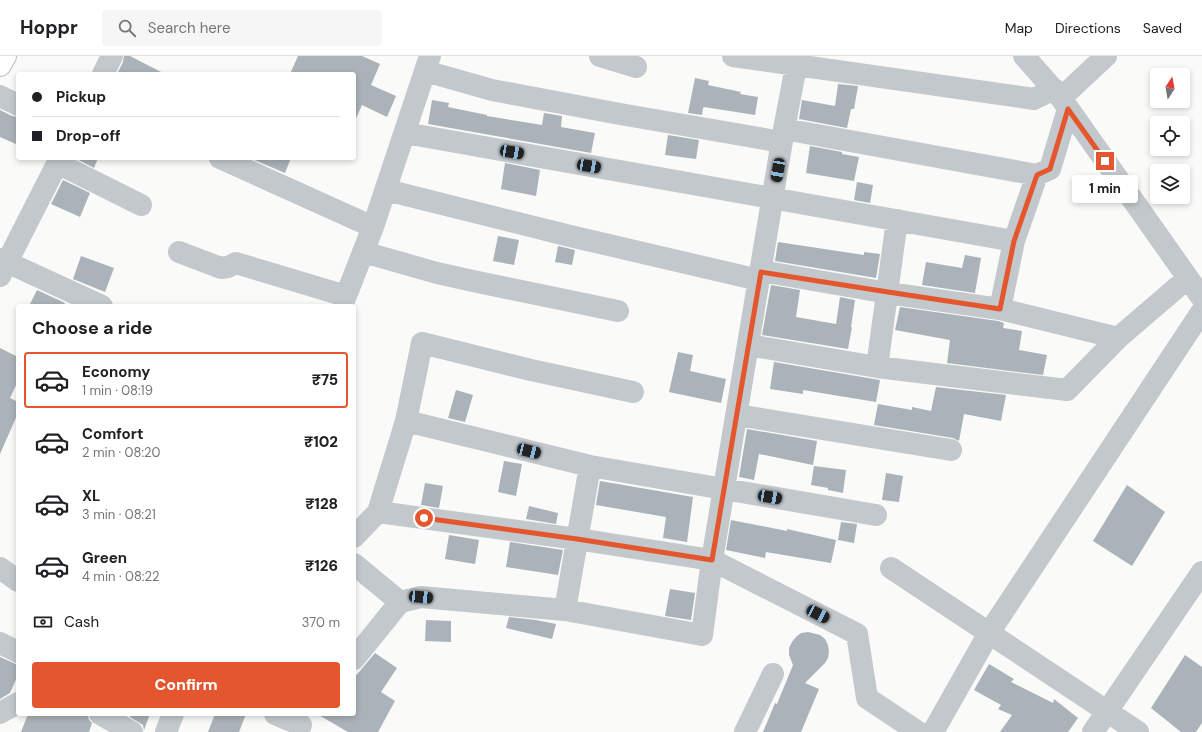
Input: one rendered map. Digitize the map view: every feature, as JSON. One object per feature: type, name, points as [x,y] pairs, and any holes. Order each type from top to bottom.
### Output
[{"type":"main road","points":[[0,65],[5,56]]},
{"type":"street","points":[[104,72],[112,56]]},
{"type":"street","points":[[600,56],[636,67]]},
{"type":"street","points":[[733,56],[797,61],[1034,99],[1061,99]]},
{"type":"street","points":[[1024,56],[1061,99],[1202,298]]},
{"type":"street","points":[[180,252],[221,268],[228,267],[236,263],[344,301],[373,227],[428,63],[492,90],[620,114],[784,135],[1037,175],[1050,169],[1061,99],[1106,56]]},
{"type":"street","points":[[356,657],[400,602],[421,597],[565,610],[702,635],[712,560],[797,61]]},
{"type":"street","points":[[0,96],[16,104]]},
{"type":"street","points":[[405,133],[1014,241]]},
{"type":"street","points":[[97,304],[2,266],[59,160],[141,205]]},
{"type":"street","points":[[224,160],[373,227]]},
{"type":"street","points":[[1000,309],[1014,241],[1037,175]]},
{"type":"street","points":[[386,190],[570,236],[760,276],[888,292],[1000,309],[1118,338]]},
{"type":"street","points":[[877,367],[897,220]]},
{"type":"street","points":[[363,252],[458,278],[618,310]]},
{"type":"street","points":[[748,345],[877,367],[1067,390],[1118,338],[1188,278]]},
{"type":"street","points":[[933,732],[989,633],[1202,311]]},
{"type":"street","points":[[356,535],[378,512],[406,421],[422,343],[531,370],[633,392]]},
{"type":"street","points":[[737,415],[951,450]]},
{"type":"street","points":[[406,421],[590,466],[876,515]]},
{"type":"street","points":[[565,610],[590,466]]},
{"type":"street","points":[[378,512],[577,539],[712,560],[857,634],[867,698],[918,732]]},
{"type":"street","points":[[356,566],[400,602]]},
{"type":"street","points":[[0,568],[16,580]]},
{"type":"street","points":[[890,568],[1138,732]]},
{"type":"street","points":[[1093,732],[1202,572]]},
{"type":"street","points":[[0,643],[16,651]]},
{"type":"street","points":[[745,732],[773,674]]},
{"type":"street","points":[[0,713],[16,704]]},
{"type":"street","points":[[103,716],[131,732]]},
{"type":"street","points":[[166,732],[172,716]]},
{"type":"street","points":[[280,716],[303,724]]},
{"type":"building","points":[[124,56],[130,56],[161,72],[118,72]]},
{"type":"building","points":[[298,56],[362,56],[380,64],[371,85],[396,96],[387,117],[362,105],[356,118],[356,72],[291,72]]},
{"type":"building","points":[[695,78],[709,81],[708,85],[741,92],[740,94],[758,97],[755,115],[704,107],[702,115],[688,113]]},
{"type":"building","points":[[838,84],[858,86],[854,109],[851,109],[847,128],[799,119],[802,100],[835,106]]},
{"type":"building","points":[[432,100],[449,103],[448,107],[487,116],[542,125],[544,113],[562,116],[561,127],[595,133],[591,153],[428,124]]},
{"type":"building","points":[[0,110],[16,117],[16,144],[0,137]]},
{"type":"building","points":[[668,135],[699,140],[696,159],[665,155]]},
{"type":"building","points":[[810,146],[859,157],[854,181],[806,173]]},
{"type":"building","points":[[79,160],[97,160],[94,168]]},
{"type":"building","points":[[255,160],[290,160],[285,173]]},
{"type":"building","points":[[505,163],[540,170],[536,196],[501,189]]},
{"type":"building","points":[[63,180],[90,193],[80,217],[51,204]]},
{"type":"building","points":[[857,182],[873,185],[870,203],[854,200]]},
{"type":"building","points":[[498,236],[519,240],[514,265],[493,261]]},
{"type":"building","points":[[778,242],[864,255],[864,252],[880,254],[876,278],[775,261]]},
{"type":"building","points":[[558,246],[575,250],[572,265],[555,262]]},
{"type":"building","points":[[965,255],[981,258],[975,293],[922,285],[926,262],[962,268]]},
{"type":"building","points":[[81,256],[114,268],[105,292],[73,279]]},
{"type":"building","points":[[771,285],[800,290],[796,317],[836,324],[840,297],[855,300],[848,349],[762,335]]},
{"type":"building","points":[[37,290],[65,303],[64,304],[30,304]]},
{"type":"building","points":[[900,307],[998,321],[1004,323],[1003,328],[1022,331],[1019,350],[1047,355],[1043,375],[947,363],[950,340],[895,330]]},
{"type":"building","points":[[0,348],[16,356],[16,385],[10,398],[16,401],[16,418],[0,454]]},
{"type":"building","points":[[678,352],[693,355],[690,371],[726,379],[721,403],[669,392]]},
{"type":"building","points":[[774,362],[880,380],[876,402],[803,390],[803,394],[770,389]]},
{"type":"building","points":[[936,387],[1006,395],[1001,421],[964,414],[959,441],[953,438],[874,425],[878,404],[912,410],[912,407],[931,411]]},
{"type":"building","points":[[456,390],[473,395],[465,422],[448,418]]},
{"type":"building","points":[[747,429],[817,441],[813,465],[759,454],[754,480],[739,477]]},
{"type":"building","points":[[504,461],[522,464],[516,496],[498,492]]},
{"type":"building","points":[[814,466],[846,470],[843,493],[828,490],[828,488],[811,485]]},
{"type":"building","points":[[886,473],[903,476],[899,502],[882,500]]},
{"type":"building","points":[[600,481],[693,497],[687,542],[663,538],[666,517],[596,505]]},
{"type":"building","points":[[425,483],[443,486],[439,508],[421,505]]},
{"type":"building","points":[[1127,485],[1165,512],[1132,566],[1093,541]]},
{"type":"building","points":[[529,506],[558,513],[556,524],[526,519]]},
{"type":"building","points":[[731,520],[787,531],[787,529],[836,540],[831,563],[766,552],[765,558],[726,550]]},
{"type":"building","points":[[841,522],[857,524],[854,543],[838,540]]},
{"type":"building","points":[[449,535],[479,540],[475,564],[445,559]]},
{"type":"building","points":[[510,542],[563,550],[558,575],[506,567]]},
{"type":"building","points":[[670,589],[695,593],[691,620],[665,616]]},
{"type":"building","points":[[509,617],[556,624],[552,639],[506,628]]},
{"type":"building","points":[[426,620],[451,621],[451,642],[425,641]]},
{"type":"building","points":[[808,632],[820,635],[825,639],[829,651],[828,658],[825,663],[805,683],[819,689],[801,732],[763,732],[775,703],[777,704],[793,665],[789,655],[789,648],[796,637],[801,633]]},
{"type":"building","points":[[375,653],[397,668],[381,692],[395,701],[378,732],[348,732],[320,716],[356,716],[356,676]]},
{"type":"building","points":[[1185,655],[1202,667],[1202,723],[1196,732],[1181,732],[1151,708]]},
{"type":"building","points":[[0,657],[16,664],[16,680],[10,693],[0,699]]},
{"type":"building","points":[[989,664],[1014,679],[1011,682],[1053,703],[1054,699],[1078,718],[1068,732],[1000,732],[1012,715],[998,709],[1001,705],[974,690]]},
{"type":"building","points":[[27,716],[88,716],[92,723],[89,732],[21,732]]},
{"type":"building","points":[[149,716],[144,730],[143,725],[130,717]]},
{"type":"building","points":[[214,716],[245,716],[239,732],[208,732]]},
{"type":"route","points":[[424,518],[577,539],[712,560],[761,272],[1000,309],[1014,241],[1037,175],[1050,169],[1068,109],[1105,161]]}]
